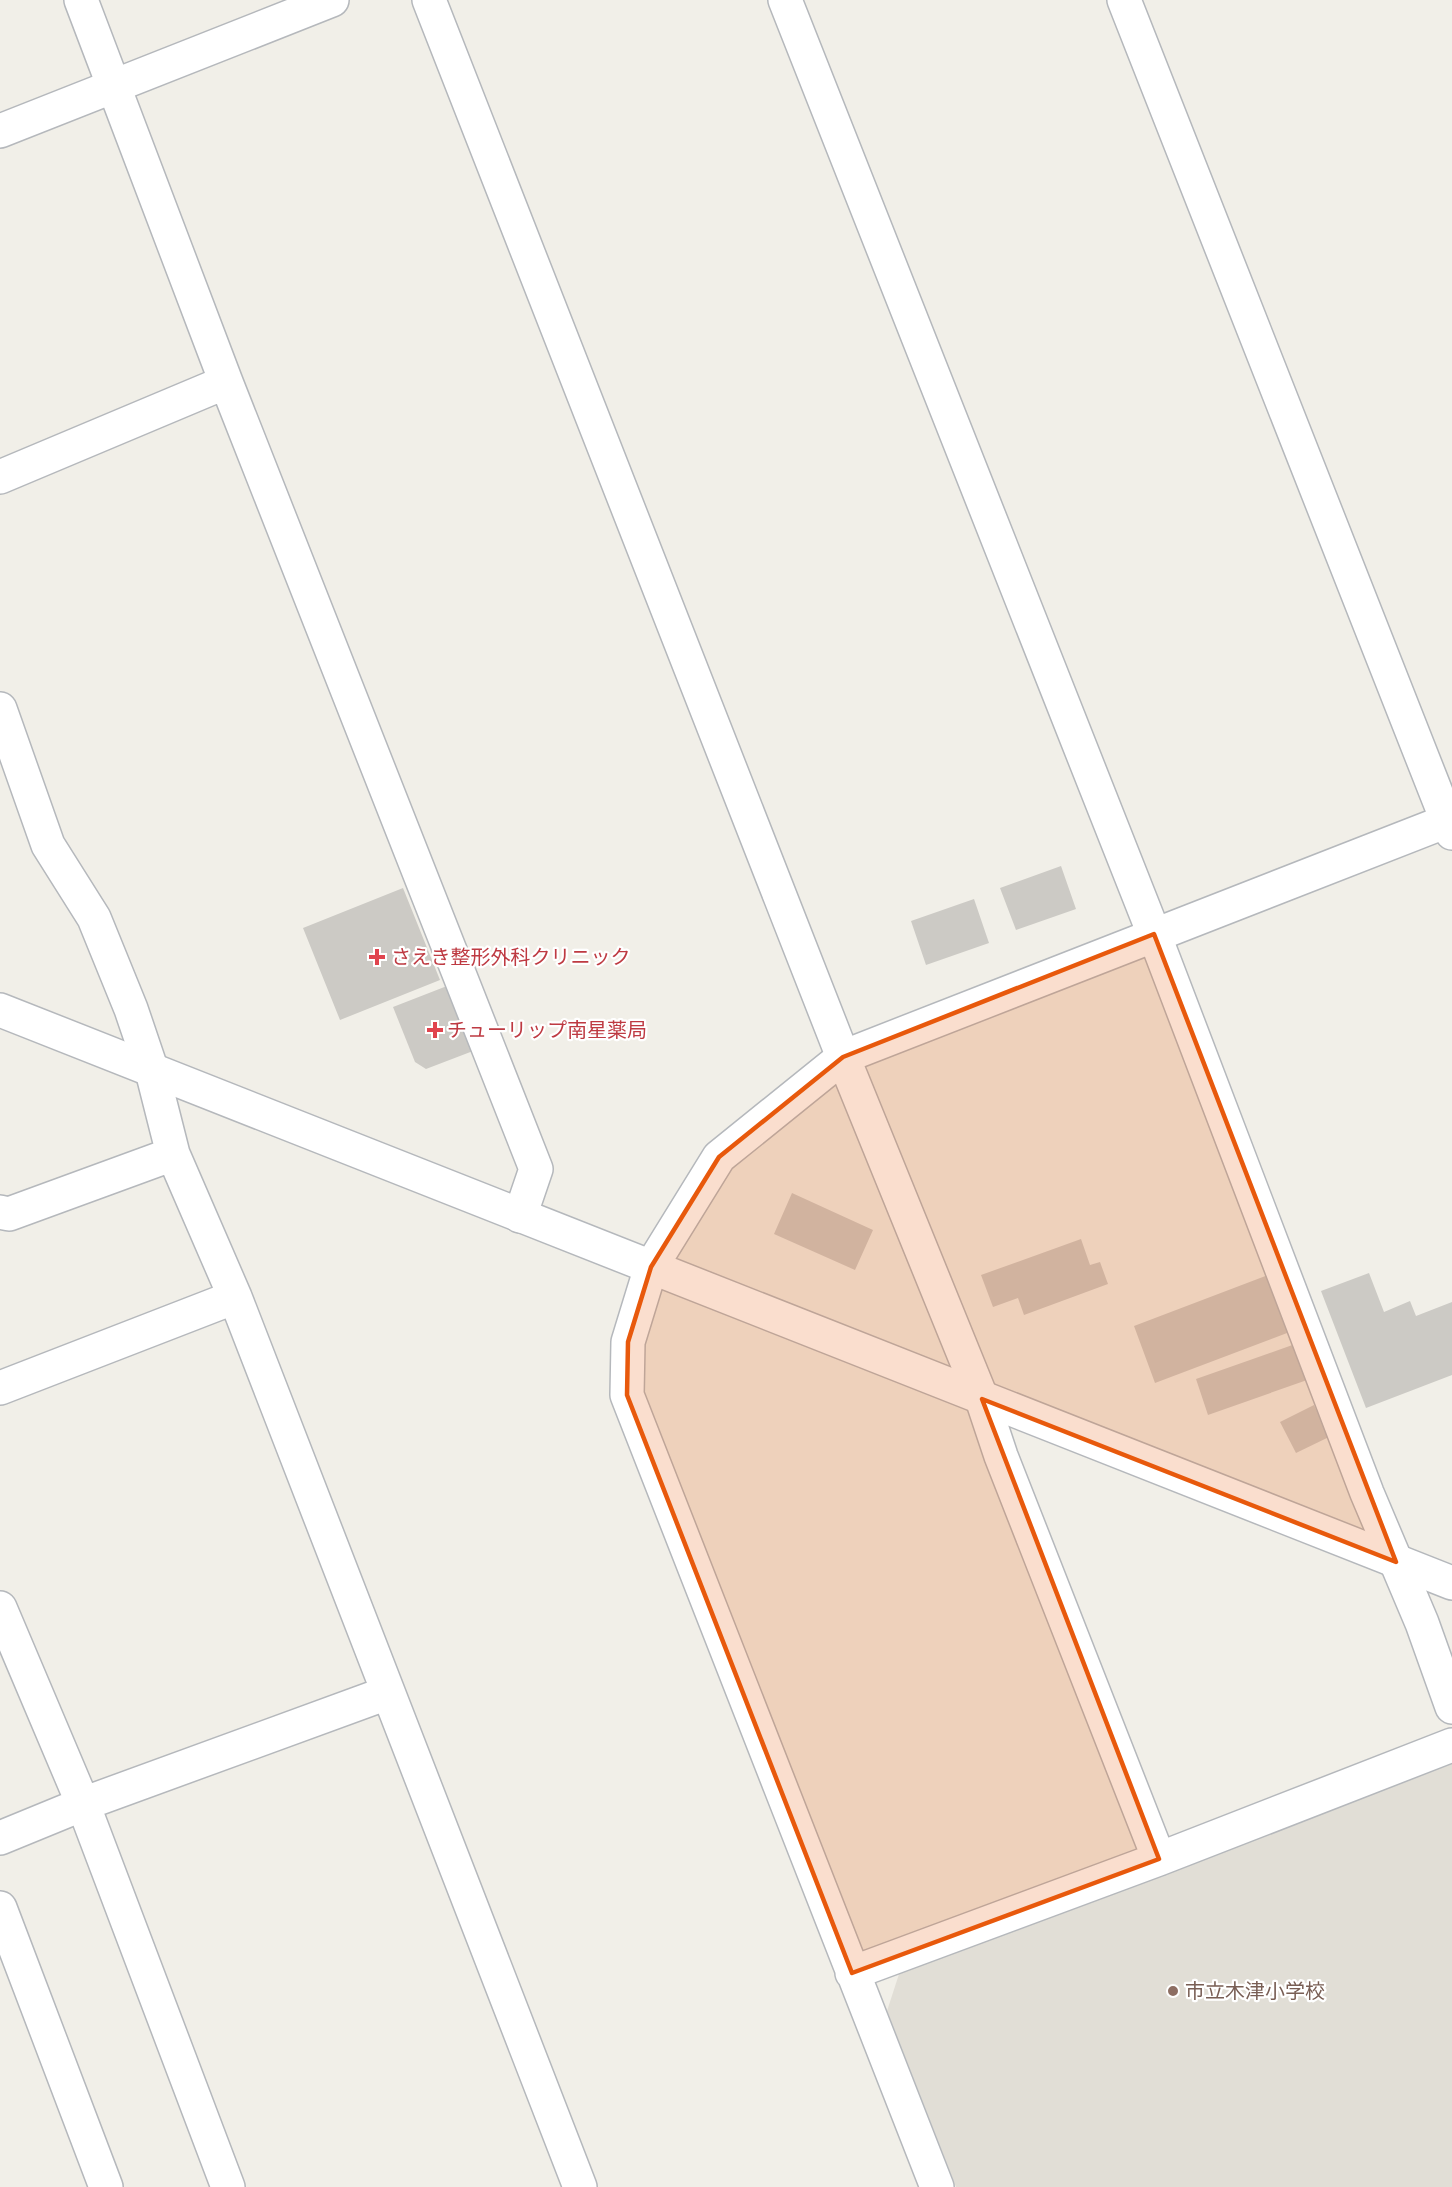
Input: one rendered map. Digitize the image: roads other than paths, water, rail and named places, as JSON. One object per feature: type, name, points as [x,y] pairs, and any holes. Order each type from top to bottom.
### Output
[{"type":"street","points":[[81,0],[226,382],[536,1169],[520,1216]]},
{"type":"street","points":[[0,131],[332,0]]},
{"type":"street","points":[[429,0],[843,1057],[982,1399],[1004,1465],[1159,1859]]},
{"type":"street","points":[[785,0],[1154,934],[1367,1493],[1422,1623],[1452,1707]]},
{"type":"street","points":[[937,2187],[627,1395],[628,1342],[651,1267],[719,1157],[843,1057],[1154,934],[1450,824],[1124,0]]},
{"type":"street","points":[[0,477],[226,382]]},
{"type":"street","points":[[0,710],[48,845],[94,918],[131,1009],[152,1071],[173,1154],[235,1297],[580,2187]]},
{"type":"street","points":[[0,1010],[1452,1583]]},
{"type":"street","points":[[0,1212],[9,1214],[173,1154]]},
{"type":"street","points":[[0,1388],[235,1297]]},
{"type":"street","points":[[0,1608],[83,1804],[228,2187]]},
{"type":"street","points":[[0,1838],[83,1804],[387,1693]]},
{"type":"street","points":[[852,1973],[1159,1859],[1452,1745]]},
{"type":"street","points":[[0,1908],[106,2187]]},
{"type":"place","name":"さえき整形外科クリニック","points":[[377,957]]},
{"type":"place","name":"チューリップ南星薬局","points":[[435,1030]]},
{"type":"place","name":"市立木津小学校","points":[[1173,1991]]}]
